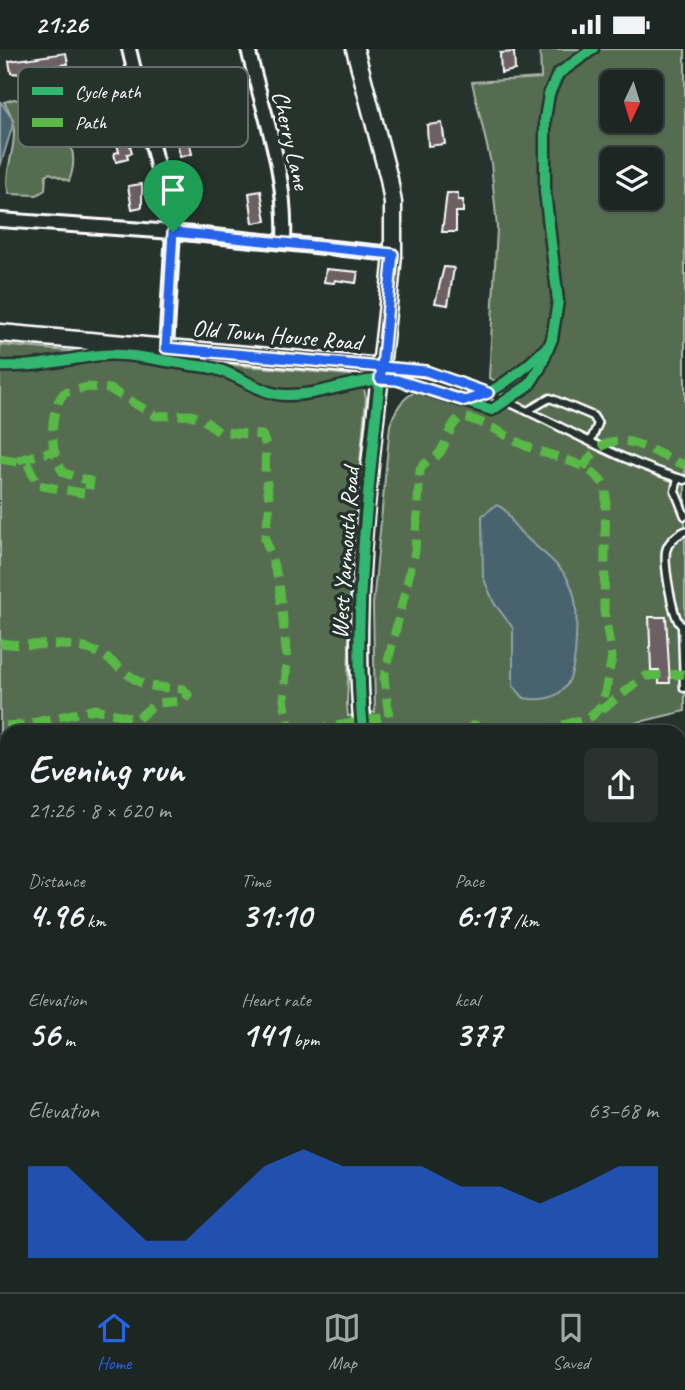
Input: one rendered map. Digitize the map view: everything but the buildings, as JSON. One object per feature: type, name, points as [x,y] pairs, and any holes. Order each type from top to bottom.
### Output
[{"type":"main road","name":"West Yarmouth Road","points":[[355,49],[389,179],[393,254],[359,602],[362,725]]},
{"type":"main road","name":"Old Town House Road","points":[[0,333],[382,367]]},
{"type":"street","points":[[130,49],[134,67]]},
{"type":"street","name":"Cherry Lane","points":[[248,49],[279,157],[285,204],[284,241]]},
{"type":"street","points":[[153,147],[173,232],[166,348]]},
{"type":"street","points":[[0,220],[284,241],[393,254]]},
{"type":"lane","points":[[382,367],[426,371],[529,410],[681,479],[675,491],[685,516]]},
{"type":"lane","points":[[529,410],[544,400],[556,399],[597,420],[591,440]]},
{"type":"lane","points":[[684,688],[683,626],[674,618],[665,555],[673,540],[685,531]]},
{"type":"green space","points":[[540,49],[685,49],[685,711],[627,725],[0,725],[0,345],[350,375],[363,384],[366,398],[353,541],[347,704],[348,716],[375,712],[373,605],[390,425],[398,407],[409,395],[421,390],[450,391],[496,409],[506,385],[489,378],[497,228],[491,163],[472,82],[541,78]]},
{"type":"green space","points":[[18,100],[18,147],[70,147],[73,167],[69,181],[50,173],[46,175],[45,190],[37,195],[9,194],[7,183],[14,127],[4,102]]},
{"type":"water","points":[[0,101],[14,121],[0,167]]},
{"type":"water","points":[[496,505],[561,569],[573,591],[576,614],[574,664],[567,685],[551,697],[524,698],[513,686],[513,628],[494,603],[483,577],[482,516]]},
{"type":"marked path","points":[[0,459],[28,464],[37,485],[88,494],[90,481],[64,473],[59,465],[52,433],[55,411],[64,393],[88,387],[110,389],[156,416],[191,415],[204,420],[219,432],[262,435],[266,445],[265,472],[270,504],[265,538],[279,582],[287,659],[284,700],[289,725]]},
{"type":"marked path","points":[[342,725],[389,716],[384,678],[415,551],[420,470],[439,454],[451,428],[461,417],[486,425],[526,446],[580,465],[599,478],[606,487],[604,611],[612,657],[603,703],[592,716],[564,725]]},
{"type":"marked path","points":[[583,468],[594,453],[606,444],[618,441],[643,446],[685,465]]},
{"type":"marked path","points":[[18,460],[53,451]]},
{"type":"marked path","points":[[0,643],[68,645],[91,650],[141,683],[183,689],[188,695],[184,701],[156,703],[137,719],[95,709],[23,725]]},
{"type":"marked path","points":[[601,710],[646,676],[684,674]]},
{"type":"cycle path","points":[[0,366],[38,364],[101,355],[125,355],[218,369],[276,394],[314,393],[369,381],[397,380],[492,410],[529,385],[540,368],[552,339],[558,301],[545,192],[545,119],[549,94],[558,74],[593,49]]},
{"type":"cycle path","points":[[462,401],[483,396],[518,373],[546,348]]},
{"type":"cycle path","points":[[363,725],[360,599],[380,379]]},
{"type":"route","points":[[173,232],[166,348],[382,367],[380,379],[397,380],[460,401],[470,401],[488,393],[426,371],[382,367],[393,254],[173,232]]}]
